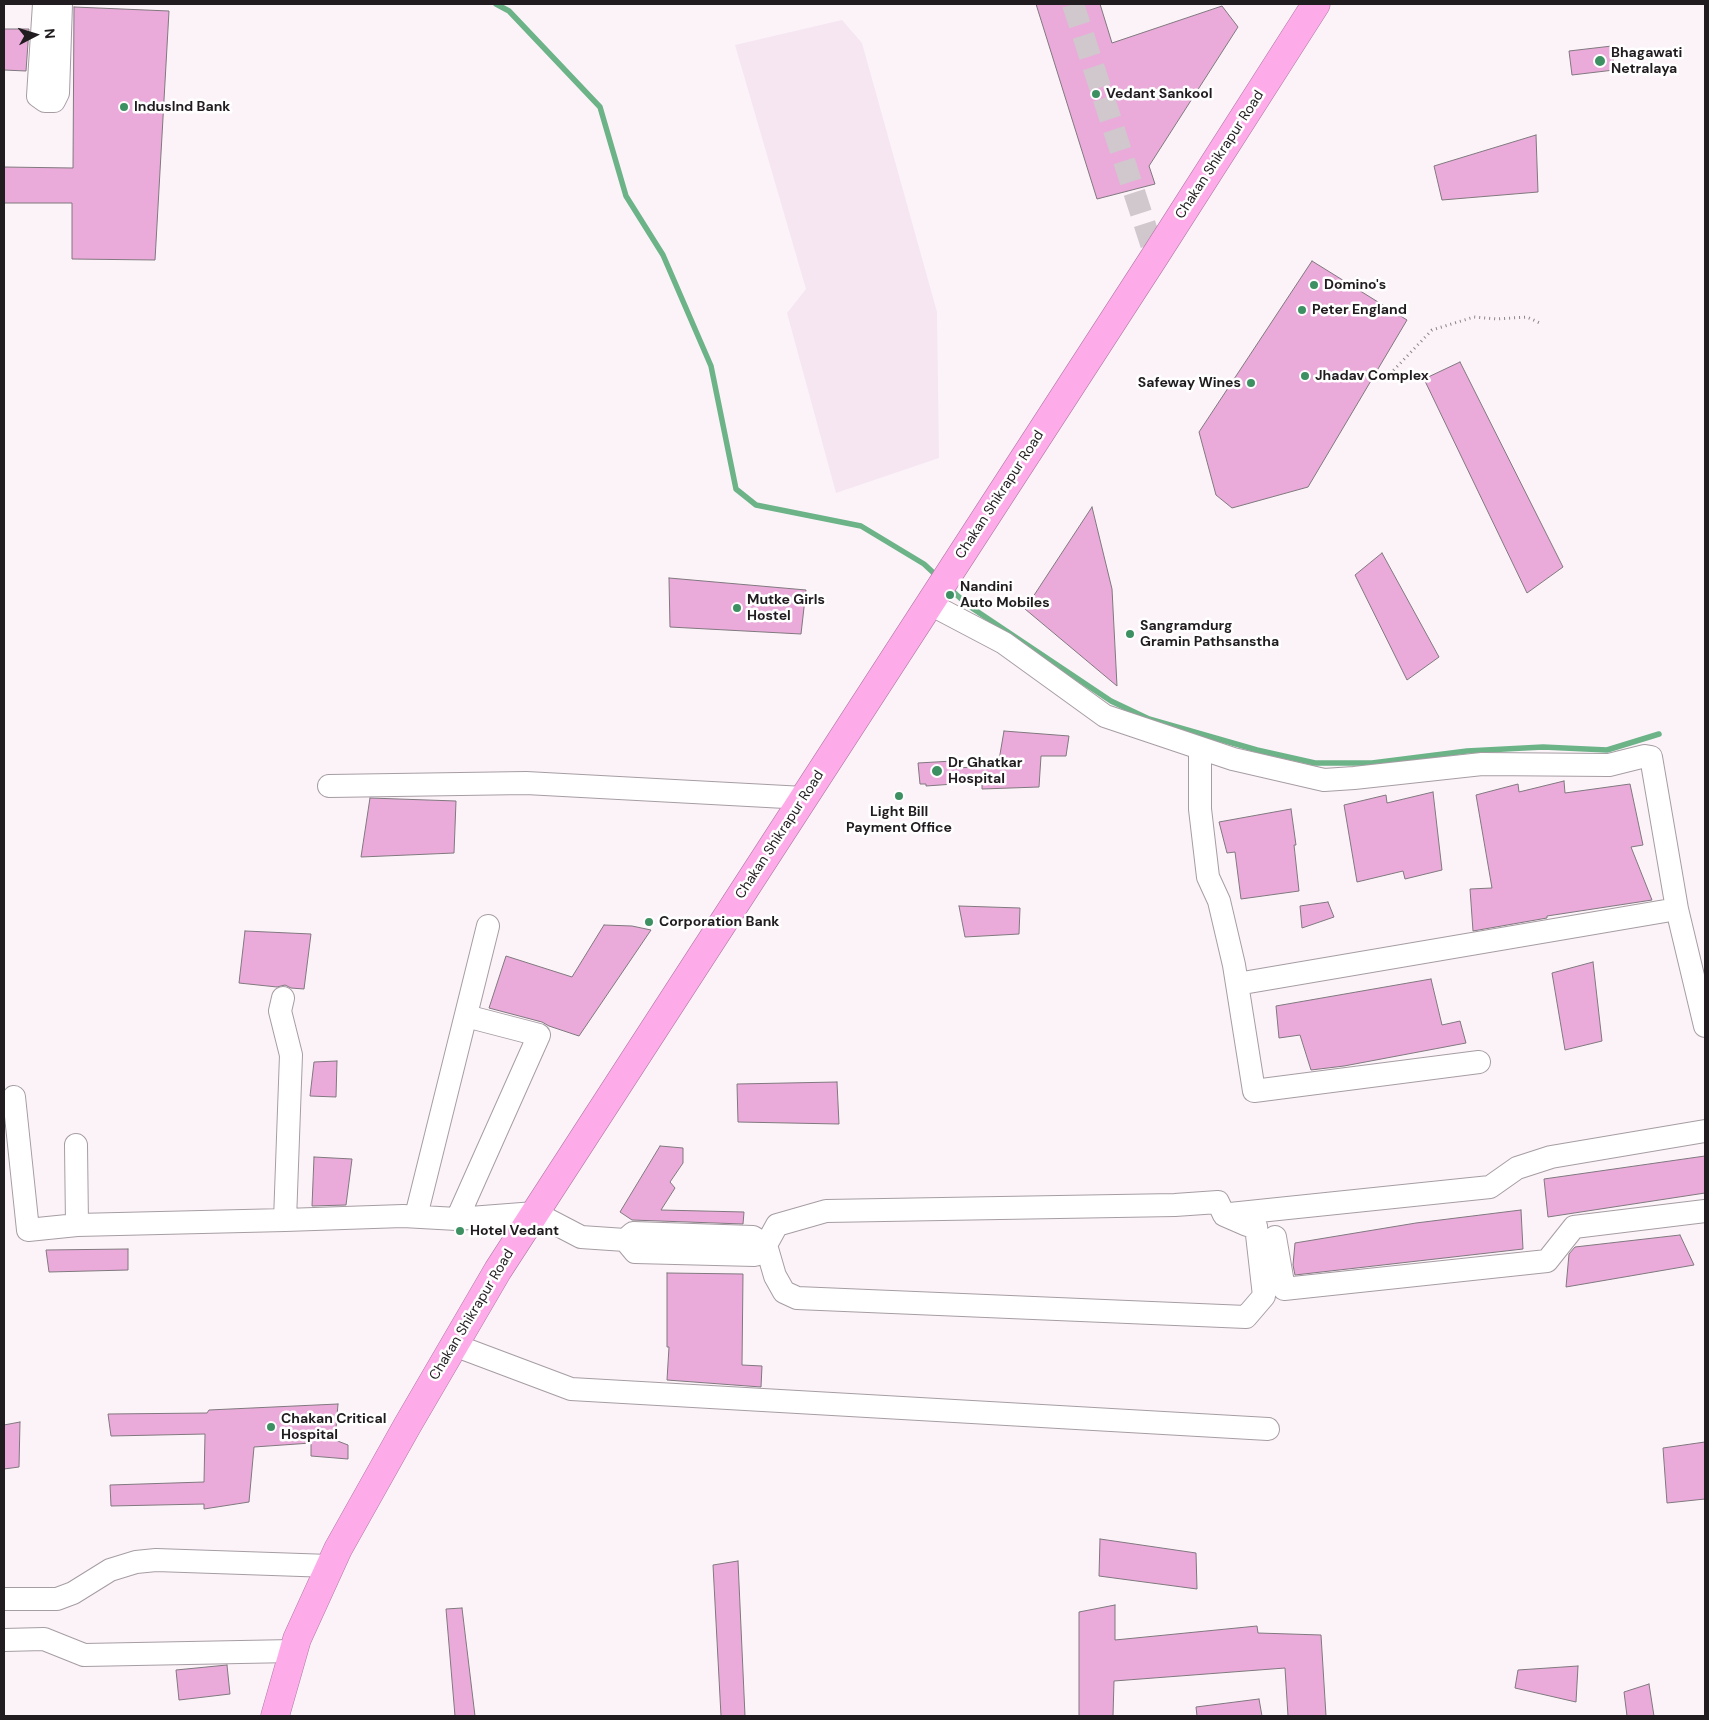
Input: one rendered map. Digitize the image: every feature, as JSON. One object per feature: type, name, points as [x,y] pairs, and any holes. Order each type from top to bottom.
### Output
[{"type":"highway","name":"Chakan Shikrapur Road","points":[[275,1716],[297,1639],[330,1566],[388,1459],[498,1270],[1316,4]]},
{"type":"street","points":[[44,4],[38,96],[45,101],[54,101],[58,93],[61,4]]},
{"type":"street","points":[[933,599],[1004,643],[1105,716],[1233,759],[1324,780],[1482,764],[1609,765],[1645,756],[1650,757],[1677,909],[1705,1026]]},
{"type":"street","points":[[1200,748],[1200,809],[1208,877],[1219,902],[1237,984],[1254,1091],[1478,1062]]},
{"type":"street","points":[[329,786],[526,783],[804,798]]},
{"type":"street","points":[[1237,984],[1677,909]]},
{"type":"street","points":[[416,1216],[488,926]]},
{"type":"street","points":[[283,998],[280,1011],[291,1055],[285,1220]]},
{"type":"street","points":[[457,1219],[539,1035],[466,1016]]},
{"type":"street","points":[[14,1097],[28,1230],[78,1225],[416,1216],[457,1219],[535,1213],[581,1237],[625,1240],[633,1233],[753,1237],[766,1245]]},
{"type":"street","points":[[1224,1215],[1490,1187],[1517,1168],[1552,1157],[1705,1131]]},
{"type":"street","points":[[76,1144],[78,1225]]},
{"type":"street","points":[[1218,1202],[1224,1215],[1247,1226],[1256,1226],[1264,1296],[1246,1317],[797,1298],[784,1292],[774,1276],[766,1245],[777,1225],[826,1211],[1218,1202]]},
{"type":"street","points":[[1275,1237],[1284,1289],[1547,1261],[1574,1227],[1705,1211]]},
{"type":"street","points":[[454,1345],[571,1389],[1268,1429]]},
{"type":"street","points":[[4,1599],[57,1600],[73,1594],[110,1570],[136,1562],[156,1560],[330,1566]]},
{"type":"street","points":[[4,1640],[44,1639],[84,1655],[293,1651]]},
{"type":"path","points":[[1390,374],[1432,330],[1474,317],[1497,319],[1527,317],[1542,324]]},
{"type":"shaded area","points":[[842,20],[862,43],[937,312],[939,458],[836,493],[787,313],[806,289],[735,45]]},
{"type":"building","points":[[1036,4],[1100,4],[1112,43],[1222,6],[1238,27],[1149,166],[1155,184],[1097,199]]},
{"type":"building","points":[[74,7],[169,11],[155,260],[72,259],[72,203],[4,203],[4,167],[73,168]]},
{"type":"building","points":[[4,29],[29,29],[26,71],[4,70]]},
{"type":"building","points":[[1612,46],[1614,70],[1572,75],[1569,51]]},
{"type":"building","points":[[1536,135],[1538,192],[1442,200],[1434,166]]},
{"type":"building","name":"Jhadav Complex","points":[[1312,261],[1407,320],[1308,487],[1232,508],[1216,495],[1199,432]]},
{"type":"building","points":[[1460,362],[1563,567],[1527,593],[1424,379]]},
{"type":"building","points":[[1092,507],[1112,589],[1117,686],[1025,609]]},
{"type":"building","points":[[1382,553],[1439,657],[1407,680],[1355,575]]},
{"type":"building","name":"Mutke Girls Hostel","points":[[669,578],[806,590],[801,634],[670,627]]},
{"type":"building","points":[[1004,731],[1069,736],[1066,756],[1041,756],[1039,787],[982,789],[982,782],[926,786],[926,784],[920,784],[918,763],[953,761],[954,768],[998,766]]},
{"type":"building","points":[[1564,781],[1565,793],[1630,784],[1643,845],[1631,847],[1652,900],[1547,916],[1547,918],[1473,931],[1470,889],[1492,888],[1476,795],[1518,784],[1519,792]]},
{"type":"building","points":[[1433,792],[1442,870],[1405,879],[1403,871],[1357,882],[1344,805],[1386,795],[1387,803]]},
{"type":"building","points":[[370,798],[456,801],[454,853],[361,857]]},
{"type":"building","points":[[1291,809],[1299,891],[1241,899],[1235,852],[1227,853],[1219,822]]},
{"type":"building","points":[[1328,902],[1334,917],[1302,928],[1300,906]]},
{"type":"building","points":[[959,906],[1020,908],[1019,934],[965,937]]},
{"type":"building","points":[[604,925],[632,926],[651,930],[579,1036],[542,1022],[489,1008],[506,956],[572,977]]},
{"type":"building","points":[[245,931],[311,934],[304,989],[291,988],[285,985],[277,987],[239,983]]},
{"type":"building","points":[[1593,962],[1602,1041],[1565,1050],[1552,973]]},
{"type":"building","points":[[1431,979],[1442,1025],[1460,1021],[1466,1043],[1344,1066],[1311,1070],[1300,1035],[1279,1038],[1276,1006]]},
{"type":"building","points":[[337,1061],[336,1097],[310,1096],[314,1062]]},
{"type":"building","points":[[837,1082],[839,1124],[738,1122],[737,1084]]},
{"type":"building","points":[[660,1146],[683,1148],[683,1163],[670,1182],[675,1188],[661,1210],[744,1212],[743,1224],[632,1220],[620,1212]]},
{"type":"building","points":[[1705,1156],[1705,1193],[1548,1217],[1544,1179]]},
{"type":"building","points":[[314,1157],[352,1159],[346,1205],[312,1206]]},
{"type":"building","points":[[1521,1210],[1523,1249],[1295,1275],[1293,1265],[1295,1243],[1416,1223]]},
{"type":"building","points":[[1680,1235],[1694,1265],[1566,1287],[1569,1254],[1575,1247]]},
{"type":"building","points":[[128,1249],[128,1270],[49,1272],[46,1250]]},
{"type":"building","points":[[667,1273],[743,1274],[742,1365],[762,1366],[761,1387],[667,1380],[669,1347],[667,1347]]},
{"type":"building","points":[[338,1404],[335,1440],[348,1445],[348,1459],[311,1456],[311,1443],[254,1447],[249,1502],[204,1509],[204,1504],[111,1506],[110,1485],[204,1482],[205,1434],[111,1436],[108,1414],[207,1413],[209,1410]]},
{"type":"building","points":[[20,1422],[19,1467],[4,1469],[4,1425]]},
{"type":"building","points":[[1705,1442],[1705,1499],[1667,1503],[1663,1448]]},
{"type":"building","points":[[1100,1539],[1196,1553],[1197,1589],[1099,1576]]},
{"type":"building","points":[[738,1561],[745,1716],[721,1716],[713,1565]]},
{"type":"building","points":[[1115,1605],[1115,1640],[1257,1626],[1258,1633],[1321,1635],[1326,1716],[1288,1716],[1285,1668],[1114,1681],[1113,1716],[1079,1716],[1079,1612]]},
{"type":"building","points":[[462,1608],[475,1716],[455,1716],[446,1609]]},
{"type":"building","points":[[227,1665],[230,1694],[179,1700],[176,1670]]},
{"type":"building","points":[[1578,1666],[1576,1702],[1515,1688],[1518,1670]]},
{"type":"building","points":[[1649,1684],[1654,1716],[1627,1716],[1624,1692]]},
{"type":"building","points":[[1259,1699],[1262,1716],[1197,1716],[1196,1707]]},
{"type":"waterway","points":[[496,4],[509,11],[600,107],[626,196],[663,255],[711,366],[736,489],[756,505],[861,526],[924,564],[938,577]]},
{"type":"waterway","points":[[948,587],[969,606],[1111,701],[1149,719],[1257,750],[1315,763],[1372,763],[1467,751],[1543,747],[1607,750],[1659,734]]},
{"type":"tunnel","points":[[1073,4],[1155,256]]},
{"type":"place","name":"Bhagawati Netralaya","points":[[1600,61]]},
{"type":"place","name":"Vedant Sankool","points":[[1096,94]]},
{"type":"place","name":"Induslnd Bank","points":[[124,107]]},
{"type":"place","name":"Domino's","points":[[1314,285]]},
{"type":"place","name":"Peter England","points":[[1302,310]]},
{"type":"place","name":"Jhadav Complex","points":[[1305,376]]},
{"type":"place","name":"Safeway Wines","points":[[1251,383]]},
{"type":"place","name":"Nandini Auto Mobiles","points":[[950,595]]},
{"type":"place","name":"Mutke Girls Hostel","points":[[737,608]]},
{"type":"place","name":"Sangramdurg Gramin Pathsanstha","points":[[1130,634]]},
{"type":"place","name":"Dr Ghatkar Hospital","points":[[937,771]]},
{"type":"place","name":"Light Bill Payment Office","points":[[899,796]]},
{"type":"place","name":"Corporation Bank","points":[[649,922]]},
{"type":"place","name":"Hotel Vedant","points":[[460,1231]]},
{"type":"place","name":"Chakan Critical Hospital","points":[[271,1427]]}]
